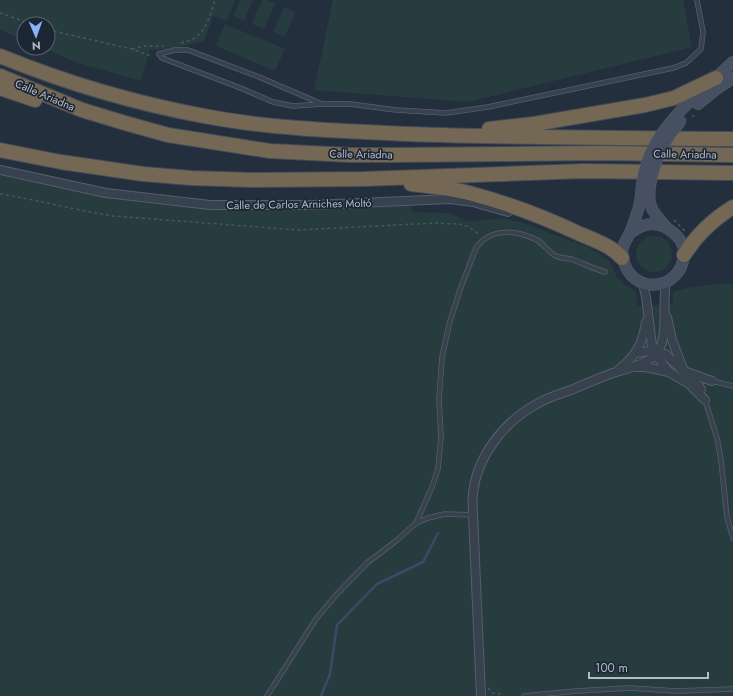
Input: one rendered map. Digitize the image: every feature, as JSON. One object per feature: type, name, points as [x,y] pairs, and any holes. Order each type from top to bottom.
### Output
[{"type":"highway","name":"Calle Ariadna","points":[[0,55],[15,62],[91,89],[153,106],[204,116],[299,130],[438,135],[733,139]]},
{"type":"highway","name":"Calle Ariadna","points":[[0,76],[82,110],[168,135],[270,151],[380,155],[602,153],[733,155]]},
{"type":"highway","points":[[438,135],[534,124],[645,105],[674,98],[716,78]]},
{"type":"highway","points":[[0,88],[53,106],[82,110]]},
{"type":"highway","points":[[0,150],[61,162],[142,174],[191,178],[253,180],[363,179],[584,171],[733,173]]},
{"type":"highway","points":[[363,179],[468,192],[542,217],[613,249],[622,258]]},
{"type":"highway","points":[[684,255],[696,238],[708,225],[733,207]]},
{"type":"street","points":[[686,111],[733,62]]},
{"type":"street","points":[[646,186],[630,233],[624,242],[622,258],[631,275],[643,283],[658,285],[673,278],[678,272],[684,255],[684,248],[668,223],[653,212],[649,202],[646,186],[646,167],[651,151],[665,128],[686,111],[733,78]]},
{"type":"street","name":"Calle de Carlos Arniches Moltó","points":[[0,170],[106,193],[210,205],[312,205],[450,199],[473,202],[549,223],[595,241]]},
{"type":"street","points":[[630,233],[643,226],[668,223]]},
{"type":"street","points":[[481,696],[473,515],[473,493],[479,467],[491,445],[511,421],[535,404],[612,373],[634,367],[650,359],[657,353],[661,347],[663,336],[664,290],[666,282]]},
{"type":"street","points":[[643,283],[652,345],[658,358],[669,372]]},
{"type":"street","points":[[664,306],[672,340],[684,371],[712,381]]},
{"type":"street","points":[[612,373],[628,362],[636,353],[643,338],[648,315]]},
{"type":"street","points":[[636,353],[651,351],[665,354],[699,386],[705,400]]},
{"type":"street","points":[[634,367],[645,367],[669,372],[689,384],[705,400]]},
{"type":"street","points":[[699,386],[704,382],[712,381]]},
{"type":"lane","points":[[322,104],[259,77],[188,50],[175,50],[159,54],[162,58],[273,102],[293,106],[350,104],[396,110],[446,113],[488,107],[673,68],[686,63],[701,49],[703,32],[697,0]]},
{"type":"lane","points":[[416,523],[432,487],[438,469],[441,437],[439,399],[442,357],[450,321],[476,248],[484,239],[498,232],[518,233],[538,240],[556,256],[570,259],[605,272]]},
{"type":"lane","points":[[712,381],[733,386]]},
{"type":"lane","points":[[705,400],[717,438],[721,460],[727,517],[733,538]]},
{"type":"lane","points":[[267,696],[316,618],[367,563],[396,541],[416,523],[428,518],[445,514],[473,515]]},
{"type":"lane","points":[[524,696],[630,688],[676,691],[733,689]]},
{"type":"path","points":[[177,45],[194,39],[201,32],[210,16],[215,0]]},
{"type":"path","points":[[0,13],[16,19]]},
{"type":"path","points":[[56,32],[132,49],[148,55],[159,54]]},
{"type":"path","points":[[132,49],[144,46],[169,46]]},
{"type":"path","points":[[0,194],[32,199],[83,211],[113,216],[298,230],[435,223],[453,224],[469,227],[484,239]]},
{"type":"path","points":[[668,223],[677,222],[684,228],[688,235]]},
{"type":"path","points":[[485,684],[494,693],[500,694],[500,696]]},
{"type":"green space","points":[[0,0],[235,0],[227,21],[213,16],[204,41],[176,48],[149,50],[141,81],[75,62],[56,54],[56,16],[16,16],[16,37],[0,30]]},
{"type":"green space","points":[[240,0],[253,0],[244,21],[233,16]]},
{"type":"green space","points":[[262,0],[275,3],[264,29],[252,24]]},
{"type":"green space","points":[[333,0],[683,0],[692,47],[468,102],[314,90]]},
{"type":"green space","points":[[284,7],[295,12],[285,37],[273,32]]},
{"type":"green space","points":[[225,24],[285,49],[275,71],[216,46]]},
{"type":"green space","points":[[0,175],[98,196],[172,206],[277,210],[411,205],[412,212],[451,213],[468,222],[503,218],[524,223],[587,247],[600,254],[610,262],[617,277],[625,285],[636,292],[638,306],[673,304],[673,292],[696,286],[733,284],[733,696],[0,696]]},
{"type":"green space","points":[[658,236],[667,241],[671,247],[671,261],[667,267],[658,272],[650,272],[641,267],[637,261],[636,250],[641,241],[647,237]]},
{"type":"waterway","points":[[321,696],[330,674],[337,625],[377,584],[423,562],[438,533]]}]
